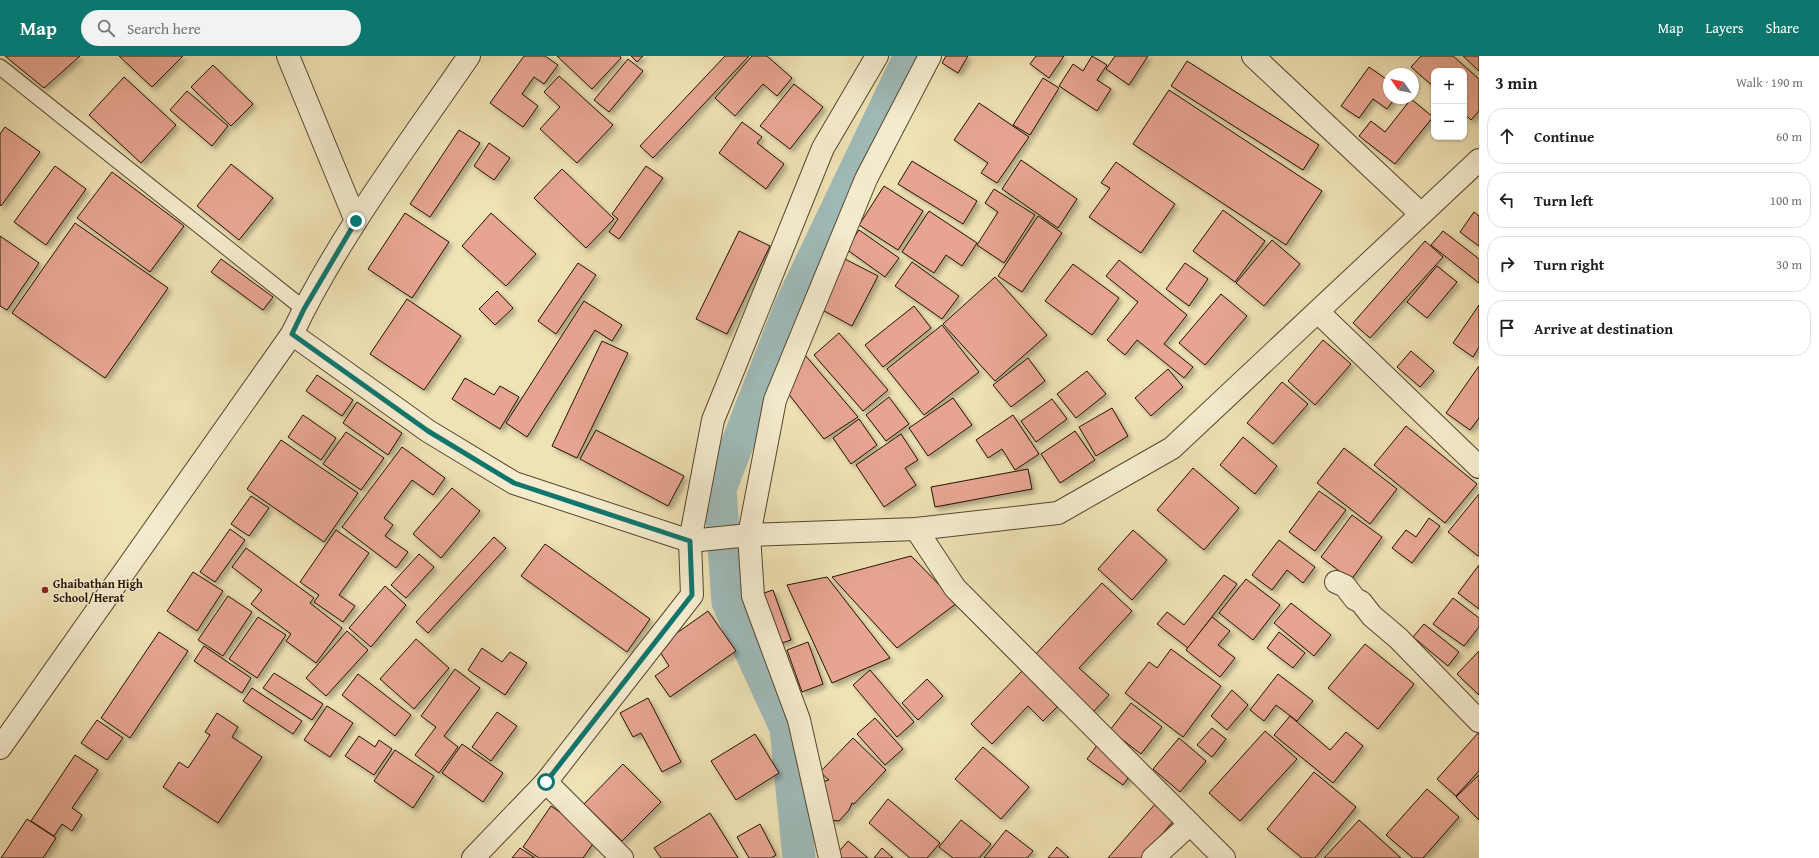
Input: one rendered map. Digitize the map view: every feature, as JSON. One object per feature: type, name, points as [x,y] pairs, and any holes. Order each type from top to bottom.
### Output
[{"type":"street","points":[[288,56],[356,221]]},
{"type":"street","points":[[0,748],[292,334],[304,309],[356,221],[468,56]]},
{"type":"street","points":[[473,858],[546,782],[692,595],[690,541],[713,420],[823,148],[877,56]]},
{"type":"street","points":[[830,858],[799,720],[753,596],[749,535],[775,400],[866,179],[930,56]]},
{"type":"street","points":[[1253,56],[1421,214]]},
{"type":"street","points":[[292,334],[428,431],[514,483],[690,541],[749,535],[916,529],[1058,513],[1172,448],[1479,160]]},
{"type":"street","points":[[1318,312],[1479,467]]},
{"type":"street","points":[[916,529],[955,588],[1224,858]]},
{"type":"street","points":[[1336,582],[1345,586],[1372,616],[1398,638],[1479,721]]},
{"type":"street","points":[[546,782],[622,858]]},
{"type":"street","points":[[1153,858],[1190,824]]},
{"type":"lane","points":[[0,67],[304,309]]},
{"type":"building","points":[[5,56],[80,56],[44,88]]},
{"type":"building","points":[[119,56],[183,56],[152,87]]},
{"type":"building","points":[[524,56],[545,56],[558,65],[544,84],[534,77],[522,94],[538,106],[523,127],[490,103]]},
{"type":"building","points":[[557,56],[620,56],[621,58],[592,89]]},
{"type":"building","points":[[631,56],[643,56],[637,62]]},
{"type":"building","points":[[725,56],[749,56],[653,158],[640,146]]},
{"type":"building","points":[[752,56],[767,56],[792,78],[777,96],[763,84],[735,116],[715,98]]},
{"type":"building","points":[[946,56],[968,56],[958,73],[942,63]]},
{"type":"building","points":[[1036,56],[1064,56],[1049,78],[1030,64]]},
{"type":"building","points":[[1092,56],[1107,65],[1097,80],[1111,89],[1097,111],[1059,86],[1073,64],[1083,71]]},
{"type":"building","points":[[1115,56],[1148,56],[1129,85],[1106,69]]},
{"type":"building","points":[[1421,56],[1453,56],[1467,68],[1431,68],[1431,84],[1419,74],[1419,68],[1411,67]]},
{"type":"building","points":[[1463,56],[1479,56],[1479,71]]},
{"type":"building","points":[[628,59],[643,71],[609,112],[594,100]]},
{"type":"building","points":[[1187,61],[1319,145],[1303,170],[1171,86]]},
{"type":"building","points":[[213,65],[253,104],[231,126],[191,87]]},
{"type":"building","points":[[1369,67],[1383,77],[1383,104],[1391,104],[1387,109],[1373,99],[1359,118],[1341,106]]},
{"type":"building","points":[[1467,68],[1479,79],[1479,111],[1471,120],[1467,116]]},
{"type":"building","points":[[559,76],[613,125],[577,163],[540,129],[560,107],[544,92]]},
{"type":"building","points":[[124,77],[176,125],[141,163],[89,115]]},
{"type":"building","points":[[1043,78],[1059,88],[1030,135],[1013,125]]},
{"type":"building","points":[[794,84],[823,107],[790,149],[760,126]]},
{"type":"building","points":[[1169,90],[1322,191],[1286,245],[1133,144]]},
{"type":"building","points":[[187,91],[228,126],[212,146],[170,110]]},
{"type":"building","points":[[979,103],[1029,137],[997,183],[981,173],[988,163],[954,140]]},
{"type":"building","points":[[1407,104],[1417,104],[1431,115],[1431,119],[1395,164],[1359,136],[1371,121],[1385,132]]},
{"type":"building","points":[[742,122],[762,137],[757,143],[784,164],[766,189],[719,153]]},
{"type":"building","points":[[5,127],[40,152],[1,206],[0,134]]},
{"type":"building","points":[[459,130],[480,143],[430,217],[410,204]]},
{"type":"building","points":[[489,143],[510,158],[494,180],[474,166]]},
{"type":"building","points":[[1021,160],[1077,199],[1058,228],[1002,189]]},
{"type":"building","points":[[912,161],[977,201],[963,224],[898,184]]},
{"type":"building","points":[[1116,162],[1175,204],[1141,253],[1089,217],[1110,188],[1101,183]]},
{"type":"building","points":[[231,164],[273,198],[239,240],[197,206]]},
{"type":"building","points":[[55,166],[86,189],[46,245],[14,222]]},
{"type":"building","points":[[646,166],[663,178],[619,239],[609,232],[618,219],[612,214]]},
{"type":"building","points":[[562,169],[614,219],[586,248],[534,198]]},
{"type":"building","points":[[112,172],[184,226],[150,272],[77,218]]},
{"type":"building","points":[[884,186],[923,211],[898,250],[859,225]]},
{"type":"building","points":[[994,189],[1035,215],[1004,263],[977,245],[998,212],[985,203]]},
{"type":"building","points":[[1223,210],[1265,241],[1235,282],[1193,251]]},
{"type":"building","points":[[929,211],[977,243],[962,266],[946,255],[934,273],[902,252]]},
{"type":"building","points":[[1474,212],[1479,216],[1479,246],[1460,232]]},
{"type":"building","points":[[405,213],[449,242],[412,298],[368,269]]},
{"type":"building","points":[[491,213],[536,254],[506,286],[462,246]]},
{"type":"building","points":[[1038,216],[1062,233],[1022,292],[998,276]]},
{"type":"building","points":[[75,223],[168,288],[105,378],[12,313]]},
{"type":"building","points":[[859,230],[899,258],[885,277],[846,249]]},
{"type":"building","points":[[739,231],[770,246],[727,334],[696,319]]},
{"type":"building","points":[[1443,231],[1479,259],[1479,283],[1431,245]]},
{"type":"building","points":[[0,236],[39,263],[7,310],[0,306]]},
{"type":"building","points":[[1272,240],[1300,264],[1264,306],[1236,283]]},
{"type":"building","points":[[1425,241],[1443,257],[1370,338],[1353,323]]},
{"type":"building","points":[[843,258],[878,276],[852,326],[817,307]]},
{"type":"building","points":[[221,259],[273,297],[263,310],[211,272]]},
{"type":"building","points":[[1119,260],[1187,315],[1164,344],[1193,367],[1184,378],[1137,340],[1125,355],[1107,340],[1138,302],[1106,276]]},
{"type":"building","points":[[912,262],[959,296],[942,319],[895,286]]},
{"type":"building","points":[[578,263],[596,275],[556,334],[538,321]]},
{"type":"building","points":[[1185,263],[1208,279],[1189,306],[1166,289]]},
{"type":"building","points":[[1073,264],[1119,298],[1092,335],[1045,301]]},
{"type":"building","points":[[1437,266],[1457,282],[1427,318],[1407,302]]},
{"type":"building","points":[[995,277],[1047,335],[995,381],[943,324]]},
{"type":"building","points":[[497,291],[513,308],[495,325],[479,309]]},
{"type":"building","points":[[1221,294],[1247,316],[1205,365],[1179,343]]},
{"type":"building","points":[[407,299],[461,336],[424,390],[370,354]]},
{"type":"building","points":[[584,301],[622,325],[612,341],[595,330],[527,437],[506,423]]},
{"type":"building","points":[[1479,305],[1479,347],[1473,357],[1453,343]]},
{"type":"building","points":[[914,306],[931,328],[883,367],[865,345]]},
{"type":"building","points":[[942,325],[979,372],[924,415],[887,369]]},
{"type":"building","points":[[839,333],[888,390],[863,411],[814,355]]},
{"type":"building","points":[[1323,340],[1351,364],[1315,405],[1288,381]]},
{"type":"building","points":[[602,341],[628,353],[577,458],[552,446]]},
{"type":"building","points":[[1411,351],[1434,371],[1420,387],[1397,367]]},
{"type":"building","points":[[805,355],[858,417],[824,439],[787,392]]},
{"type":"building","points":[[1028,358],[1045,381],[1011,407],[993,385]]},
{"type":"building","points":[[1479,366],[1479,418],[1470,430],[1446,413]]},
{"type":"building","points":[[1168,369],[1183,387],[1151,416],[1135,398]]},
{"type":"building","points":[[1087,371],[1106,394],[1076,418],[1057,394]]},
{"type":"building","points":[[317,375],[353,400],[342,416],[306,391]]},
{"type":"building","points":[[465,378],[494,395],[500,386],[519,397],[500,429],[452,399]]},
{"type":"building","points":[[1282,382],[1308,404],[1273,444],[1247,423]]},
{"type":"building","points":[[889,397],[909,424],[886,441],[866,415]]},
{"type":"building","points":[[953,398],[972,425],[928,456],[909,428]]},
{"type":"building","points":[[1052,399],[1067,419],[1036,442],[1021,421]]},
{"type":"building","points":[[357,402],[402,433],[388,455],[343,423]]},
{"type":"building","points":[[1112,408],[1128,436],[1096,456],[1079,427]]},
{"type":"building","points":[[303,415],[336,438],[321,460],[288,437]]},
{"type":"building","points":[[1013,415],[1039,454],[1015,470],[1002,449],[988,458],[976,440]]},
{"type":"building","points":[[859,419],[877,445],[851,464],[833,438]]},
{"type":"building","points":[[1406,426],[1477,484],[1445,523],[1374,465]]},
{"type":"building","points":[[596,430],[684,476],[668,506],[580,459]]},
{"type":"building","points":[[1075,431],[1095,460],[1060,483],[1041,454]]},
{"type":"building","points":[[346,432],[384,458],[361,490],[323,464]]},
{"type":"building","points":[[901,434],[918,460],[905,468],[916,485],[884,507],[856,465]]},
{"type":"building","points":[[1243,437],[1277,466],[1255,494],[1220,465]]},
{"type":"building","points":[[281,440],[358,493],[324,542],[247,489]]},
{"type":"building","points":[[402,447],[445,478],[433,495],[412,480],[384,518],[393,525],[385,536],[408,552],[396,568],[342,527]]},
{"type":"building","points":[[1344,448],[1397,489],[1370,524],[1317,483]]},
{"type":"building","points":[[1193,468],[1239,508],[1204,550],[1157,510]]},
{"type":"building","points":[[1028,469],[1032,489],[935,507],[931,487]]},
{"type":"building","points":[[452,488],[480,511],[441,558],[413,534]]},
{"type":"building","points":[[1319,491],[1346,510],[1315,551],[1289,532]]},
{"type":"building","points":[[1479,494],[1479,555],[1478,556],[1448,532]]},
{"type":"building","points":[[251,496],[269,508],[249,536],[231,524]]},
{"type":"building","points":[[1352,515],[1382,537],[1351,580],[1321,557]]},
{"type":"building","points":[[1429,518],[1440,526],[1412,563],[1392,548],[1406,530],[1416,537]]},
{"type":"building","points":[[230,529],[245,540],[215,582],[200,572]]},
{"type":"building","points":[[336,530],[369,553],[339,595],[355,606],[343,622],[314,602],[319,595],[300,582]]},
{"type":"building","points":[[1133,530],[1167,560],[1132,600],[1098,569]]},
{"type":"building","points":[[494,537],[506,548],[428,633],[416,622]]},
{"type":"building","points":[[1279,540],[1315,567],[1303,583],[1287,570],[1272,590],[1252,575]]},
{"type":"building","points":[[545,544],[650,619],[627,652],[521,576]]},
{"type":"building","points":[[246,548],[314,598],[310,603],[342,628],[316,663],[286,641],[291,634],[251,604],[262,590],[232,567]]},
{"type":"building","points":[[419,554],[434,567],[406,598],[391,585]]},
{"type":"building","points":[[911,556],[957,603],[897,648],[832,577]]},
{"type":"building","points":[[1479,565],[1479,609],[1458,593]]},
{"type":"building","points":[[193,572],[223,591],[197,631],[167,611]]},
{"type":"building","points":[[1224,575],[1237,584],[1188,648],[1157,624],[1167,612],[1184,625]]},
{"type":"building","points":[[827,577],[890,658],[832,683],[787,585]]},
{"type":"building","points":[[1246,579],[1280,605],[1253,640],[1219,613]]},
{"type":"building","points":[[1102,583],[1132,611],[1079,668],[1109,695],[1093,712],[1033,657]]},
{"type":"building","points":[[385,586],[406,605],[371,647],[349,628]]},
{"type":"building","points":[[773,590],[791,640],[779,644],[761,594]]},
{"type":"building","points":[[228,596],[252,612],[223,656],[198,640]]},
{"type":"building","points":[[1453,598],[1479,618],[1479,627],[1464,646],[1433,624]]},
{"type":"building","points":[[1291,603],[1331,635],[1314,656],[1274,623]]},
{"type":"building","points":[[708,611],[736,651],[670,697],[655,676],[669,666],[657,647]]},
{"type":"building","points":[[258,617],[286,635],[257,678],[229,659]]},
{"type":"building","points":[[1212,617],[1230,631],[1218,645],[1235,658],[1220,677],[1186,650]]},
{"type":"building","points":[[1424,624],[1459,652],[1448,666],[1413,637]]},
{"type":"building","points":[[347,631],[368,650],[326,696],[306,678]]},
{"type":"building","points":[[159,632],[188,651],[130,738],[101,718]]},
{"type":"building","points":[[1279,632],[1305,653],[1293,668],[1267,648]]},
{"type":"building","points":[[416,639],[449,668],[414,709],[380,679]]},
{"type":"building","points":[[808,642],[823,684],[802,692],[787,650]]},
{"type":"building","points":[[1365,644],[1414,684],[1378,729],[1328,688]]},
{"type":"building","points":[[204,646],[251,678],[242,693],[194,661]]},
{"type":"building","points":[[482,648],[502,662],[510,652],[527,663],[505,695],[468,670]]},
{"type":"building","points":[[1171,649],[1221,686],[1183,737],[1125,693],[1149,662],[1157,668]]},
{"type":"building","points":[[1479,651],[1479,695],[1457,674]]},
{"type":"building","points":[[455,669],[480,688],[444,736],[458,747],[439,773],[415,755],[436,727],[421,716]]},
{"type":"building","points":[[870,670],[914,722],[897,737],[853,685]]},
{"type":"building","points":[[1023,670],[1059,705],[1043,721],[1028,706],[992,744],[971,724]]},
{"type":"building","points":[[274,673],[323,704],[312,720],[263,688]]},
{"type":"building","points":[[358,674],[411,715],[395,736],[342,695]]},
{"type":"building","points":[[1278,674],[1313,701],[1297,721],[1276,705],[1264,721],[1250,710]]},
{"type":"building","points":[[927,679],[943,696],[918,720],[902,703]]},
{"type":"building","points":[[252,688],[302,721],[293,734],[243,701]]},
{"type":"building","points":[[1232,690],[1248,705],[1227,730],[1211,716]]},
{"type":"building","points":[[648,698],[681,762],[662,772],[641,733],[633,737],[620,713]]},
{"type":"building","points":[[1131,703],[1162,727],[1141,754],[1110,730]]},
{"type":"building","points":[[327,706],[353,723],[330,757],[304,740]]},
{"type":"building","points":[[497,712],[517,726],[491,761],[472,747]]},
{"type":"building","points":[[217,713],[238,727],[232,737],[262,757],[218,823],[163,787],[179,762],[188,768],[210,735],[205,732]]},
{"type":"building","points":[[1290,716],[1330,750],[1346,732],[1363,746],[1333,783],[1274,735]]},
{"type":"building","points":[[875,718],[903,749],[885,765],[857,734]]},
{"type":"building","points":[[97,720],[123,738],[107,760],[81,743]]},
{"type":"building","points":[[1212,728],[1226,739],[1212,757],[1197,745]]},
{"type":"building","points":[[1265,731],[1297,759],[1240,821],[1209,793]]},
{"type":"building","points":[[1479,732],[1479,771],[1456,796],[1437,779]]},
{"type":"building","points":[[755,734],[779,773],[736,800],[711,761]]},
{"type":"building","points":[[359,736],[375,747],[379,740],[392,749],[374,775],[345,756]]},
{"type":"building","points":[[853,738],[886,770],[854,804],[852,803],[849,810],[839,821],[828,820],[821,782],[829,780],[820,772]]},
{"type":"building","points":[[1179,738],[1206,761],[1180,792],[1153,769]]},
{"type":"building","points":[[462,744],[503,773],[483,802],[442,773]]},
{"type":"building","points":[[1098,744],[1134,770],[1123,785],[1087,759]]},
{"type":"building","points":[[983,747],[1029,787],[1001,819],[955,779]]},
{"type":"building","points":[[395,750],[434,776],[413,808],[374,781]]},
{"type":"building","points":[[75,755],[98,770],[72,808],[82,815],[72,831],[62,824],[54,836],[31,821]]},
{"type":"building","points":[[623,764],[661,802],[622,841],[584,804]]},
{"type":"building","points":[[1314,772],[1356,807],[1315,858],[1302,858],[1267,829]]},
{"type":"building","points":[[1479,775],[1479,820],[1456,797]]},
{"type":"building","points":[[1427,789],[1459,817],[1423,858],[1413,858],[1386,835]]},
{"type":"building","points":[[888,799],[940,843],[927,858],[910,858],[869,823]]},
{"type":"building","points":[[1156,803],[1174,820],[1142,858],[1108,858]]},
{"type":"building","points":[[551,806],[597,838],[583,858],[539,858],[523,847]]},
{"type":"building","points":[[710,813],[738,858],[661,858],[654,848]]},
{"type":"building","points":[[27,819],[56,838],[43,858],[1,858]]},
{"type":"building","points":[[961,820],[991,844],[979,858],[953,858],[939,847]]},
{"type":"building","points":[[1359,820],[1401,858],[1324,858]]},
{"type":"building","points":[[760,824],[776,855],[771,858],[749,858],[737,837]]},
{"type":"building","points":[[1006,830],[1033,851],[1027,858],[984,858]]},
{"type":"building","points":[[848,841],[868,858],[840,858],[836,855]]},
{"type":"building","points":[[1057,847],[1069,858],[1048,858]]},
{"type":"building","points":[[520,848],[535,858],[512,858]]},
{"type":"building","points":[[882,848],[893,858],[874,858]]},
{"type":"waterway","points":[[799,858],[786,728],[728,602],[720,489],[791,305],[910,56]]},
{"type":"place","name":"Ghaibathan High School/Herat","points":[[45,590]]},
{"type":"route","points":[[356,221],[304,309],[292,334],[428,431],[514,483],[690,541],[692,595],[546,782]]}]
